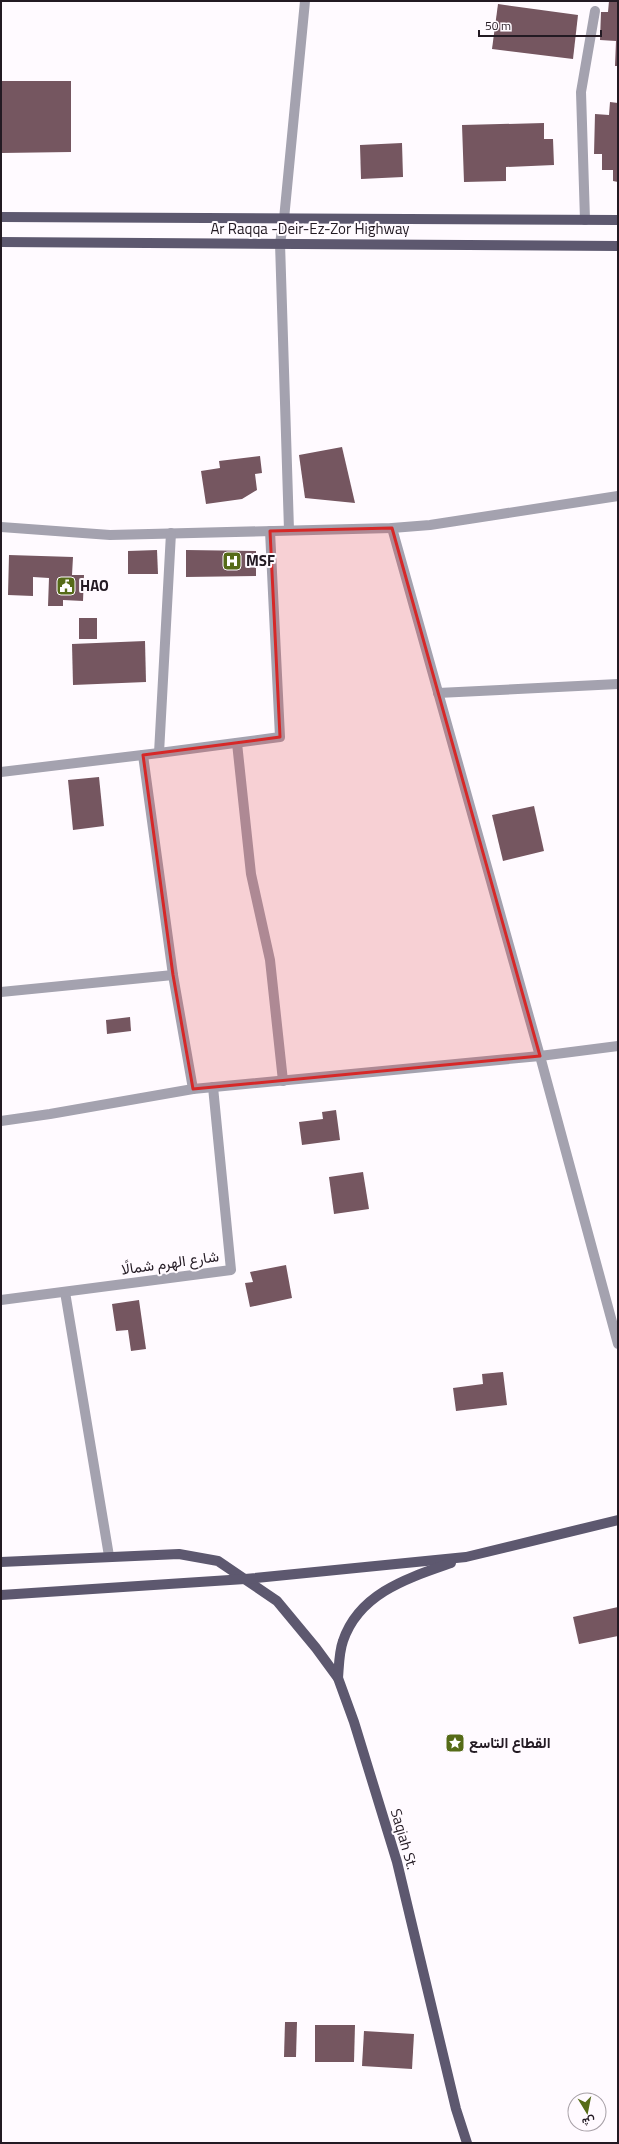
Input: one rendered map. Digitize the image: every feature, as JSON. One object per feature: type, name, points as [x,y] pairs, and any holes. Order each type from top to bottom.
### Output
[{"type":"main road","name":"Ar Raqqa -Deir-Ez-Zor Highway","points":[[1,217],[618,220]]},
{"type":"main road","name":"Ar Raqqa -Deir-Ez-Zor Highway","points":[[1,242],[618,246]]},
{"type":"main road","points":[[338,1678],[342,1642],[352,1620],[368,1602],[397,1582],[466,1557],[618,1520]]},
{"type":"main road","name":"Saqiah St.","points":[[1,1562],[180,1554],[218,1561],[276,1601],[316,1648],[338,1678],[354,1722],[397,1862],[456,2109],[468,2143]]},
{"type":"main road","points":[[1,1594],[245,1579],[466,1557]]},
{"type":"street","points":[[289,530],[280,244],[284,219],[305,1]]},
{"type":"street","points":[[586,220],[581,92],[595,11]]},
{"type":"street","points":[[1,527],[110,535],[392,528],[446,523],[618,496]]},
{"type":"street","points":[[392,528],[540,1056],[618,1344]]},
{"type":"street","points":[[1,772],[159,754],[280,737],[270,531]]},
{"type":"street","points":[[159,754],[171,533]]},
{"type":"street","points":[[438,692],[618,684]]},
{"type":"street","points":[[237,743],[251,874],[270,960],[283,1081]]},
{"type":"street","points":[[143,755],[173,975],[193,1089]]},
{"type":"street","points":[[1,992],[173,975]]},
{"type":"street","points":[[1,1121],[193,1089],[540,1056],[618,1046]]},
{"type":"street","name":"شارع الهرم شمالًا","points":[[1,1300],[231,1270],[213,1087]]},
{"type":"street","points":[[65,1292],[109,1556]]},
{"type":"highlighted area","points":[[392,528],[540,1056],[193,1089],[173,975],[143,755],[280,737],[270,531]]},
{"type":"building","points":[[609,1],[618,1],[618,66],[615,66],[616,41],[600,40],[601,12],[608,12]]},
{"type":"building","points":[[498,4],[578,15],[573,59],[492,49]]},
{"type":"building","points":[[1,81],[71,81],[71,152],[1,153]]},
{"type":"building","points":[[610,102],[618,103],[618,182],[613,181],[613,170],[602,170],[602,154],[594,154],[595,114],[609,115]]},
{"type":"building","points":[[544,123],[544,139],[553,139],[554,165],[506,167],[506,181],[464,182],[462,125]]},
{"type":"building","points":[[402,143],[403,177],[361,179],[360,145]]},
{"type":"building","points":[[342,447],[355,503],[305,498],[299,455]]},
{"type":"building","points":[[260,456],[262,473],[255,474],[257,490],[242,499],[206,504],[201,471],[220,468],[219,461]]},
{"type":"building","points":[[157,550],[158,574],[128,574],[128,551]]},
{"type":"building","points":[[186,550],[256,551],[256,576],[186,577]]},
{"type":"building","name":"HAO","points":[[9,555],[73,557],[72,575],[84,575],[83,601],[63,600],[63,606],[48,606],[49,578],[33,577],[33,596],[8,595]]},
{"type":"building","points":[[79,618],[97,618],[97,639],[79,639]]},
{"type":"building","points":[[145,641],[146,682],[73,685],[72,644]]},
{"type":"building","points":[[99,777],[104,826],[73,830],[68,780]]},
{"type":"building","points":[[534,806],[544,851],[503,861],[492,815]]},
{"type":"building","points":[[130,1017],[131,1031],[107,1034],[106,1020]]},
{"type":"building","points":[[336,1110],[340,1140],[302,1145],[299,1122],[323,1119],[322,1112]]},
{"type":"building","points":[[363,1172],[369,1209],[334,1214],[329,1177]]},
{"type":"building","points":[[286,1265],[292,1298],[250,1307],[245,1283],[253,1282],[250,1272]]},
{"type":"building","points":[[139,1300],[146,1349],[131,1351],[128,1330],[116,1331],[112,1304]]},
{"type":"building","points":[[503,1372],[507,1405],[456,1411],[453,1388],[483,1384],[482,1374]]},
{"type":"building","points":[[618,1607],[618,1636],[579,1644],[573,1617]]},
{"type":"building","points":[[285,2022],[297,2022],[296,2057],[284,2057]]},
{"type":"building","points":[[315,2025],[355,2025],[354,2062],[315,2062]]},
{"type":"building","points":[[364,2031],[414,2034],[412,2069],[362,2066]]},
{"type":"place","name":"MSF","points":[[232,561]]},
{"type":"place","name":"HAO","points":[[66,586]]},
{"type":"place","name":"القطاع التاسع","points":[[455,1743]]}]
